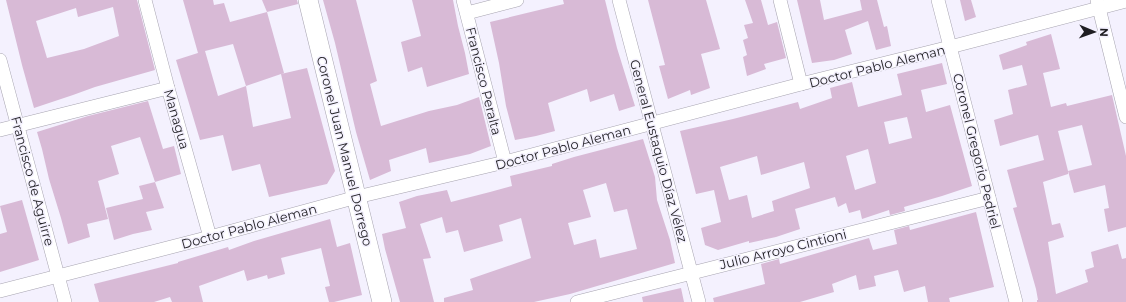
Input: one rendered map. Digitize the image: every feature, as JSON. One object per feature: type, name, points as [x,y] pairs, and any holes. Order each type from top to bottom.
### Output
[{"type":"street","name":"Managua","points":[[145,0],[210,237]]},
{"type":"street","name":"Coronel Juan Manuel Dorrego","points":[[308,0],[382,302]]},
{"type":"street","points":[[465,6],[518,0]]},
{"type":"street","name":"General Eustaquio Díaz Vélez","points":[[619,0],[699,302]]},
{"type":"street","points":[[780,0],[801,84]]},
{"type":"street","name":"Coronel Gregorio Pedriel","points":[[938,0],[1016,302]]},
{"type":"street","name":"Doctor Pablo Aleman","points":[[0,291],[210,237],[356,197],[505,162],[801,84],[950,47],[1098,4],[1126,1]]},
{"type":"street","points":[[1098,4],[1126,117]]},
{"type":"street","name":"Francisco Peralta","points":[[465,6],[505,162]]},
{"type":"street","name":"Francisco de Aguirre","points":[[0,60],[65,302]]},
{"type":"street","points":[[0,130],[168,88]]},
{"type":"street","name":"Julio Arroyo Cintioni","points":[[577,302],[989,198]]},
{"type":"building","points":[[6,0],[137,0],[155,70],[95,87],[34,108]],"holes":[[[113,7],[119,36],[84,49],[47,58],[36,21],[76,8],[78,17]]]},
{"type":"building","points":[[183,0],[213,0],[214,5],[224,3],[230,22],[267,12],[284,73],[281,74],[307,68],[335,171],[327,184],[269,197],[260,164],[232,171],[223,135],[200,140],[176,60],[198,53]],"holes":[[[233,44],[246,86],[218,96],[205,51]],[[281,74],[291,118],[253,127],[246,86]]]},
{"type":"building","points":[[262,0],[297,0],[298,4],[267,12]]},
{"type":"building","points":[[323,0],[356,0],[377,81],[370,84],[381,126],[429,111],[457,105],[479,97],[491,146],[470,154],[429,163],[426,148],[389,160],[391,171],[370,180],[356,132],[335,43]]},
{"type":"building","points":[[412,0],[453,0],[469,74],[427,87],[422,67],[408,72],[401,42],[421,36]]},
{"type":"building","points":[[563,0],[605,0],[617,48],[635,106],[619,111],[614,94],[590,102],[587,89],[548,103],[555,131],[515,140],[506,106],[490,22],[564,4]]},
{"type":"building","points":[[648,0],[706,0],[720,49],[701,54],[710,88],[691,95],[690,90],[668,99],[659,66],[665,65]]},
{"type":"building","points":[[745,0],[761,0],[768,25],[777,22],[786,58],[764,64],[766,69],[747,76],[743,57],[747,55],[743,40],[748,38],[744,25],[753,23]]},
{"type":"building","points":[[797,0],[820,0],[824,20],[862,10],[860,0],[877,0],[884,27],[887,26],[891,46],[876,50],[868,21],[845,30],[852,54],[834,60],[812,63]]},
{"type":"building","points":[[960,0],[971,0],[976,17],[965,21]]},
{"type":"building","points":[[1051,34],[1060,69],[1043,73],[1051,107],[1066,103],[1067,106],[1112,95],[1126,156],[1126,227],[1108,232],[1104,209],[1109,208],[1105,185],[1074,193],[1068,171],[1068,174],[1043,182],[1052,225],[1060,223],[1064,237],[1048,242],[1056,294],[1088,282],[1085,270],[1094,267],[1091,252],[1118,244],[1122,259],[1126,258],[1126,302],[1037,302],[1036,289],[1013,208],[1017,207],[1007,170],[1044,160],[1038,135],[1000,146],[994,120],[1013,114],[1008,90],[1027,85],[1022,65],[1003,70],[999,55],[1027,45],[1026,42]],"holes":[[[1082,125],[1092,165],[1068,171],[1058,131]]]},
{"type":"building","points":[[942,63],[947,84],[921,90],[926,112],[950,105],[972,186],[904,207],[905,211],[890,215],[889,210],[862,219],[860,210],[849,213],[846,203],[838,207],[835,197],[795,209],[800,229],[776,237],[749,243],[749,241],[718,250],[705,245],[701,228],[721,222],[714,190],[696,194],[680,131],[798,102],[800,109],[832,98],[830,88],[852,82],[858,107],[902,95],[897,74]],"holes":[[[907,117],[912,138],[889,144],[884,122]],[[868,149],[876,183],[855,190],[846,156]],[[757,156],[761,175],[804,162],[810,188],[772,201],[774,211],[752,218],[747,195],[729,200],[720,167]]]},
{"type":"building","points":[[148,101],[163,149],[174,146],[181,174],[155,182],[140,137],[111,146],[119,174],[98,181],[108,219],[87,224],[90,237],[68,244],[37,132],[88,116]]},
{"type":"building","points":[[643,139],[655,177],[657,200],[670,240],[675,263],[570,294],[534,302],[444,302],[444,298],[473,290],[470,279],[531,258],[521,218],[499,225],[503,241],[464,252],[458,230],[446,233],[442,217],[420,224],[431,258],[423,259],[434,302],[400,302],[382,234],[406,228],[399,202],[417,196],[447,190],[451,202],[490,192],[512,186],[510,176],[552,166],[552,164]],"holes":[[[606,183],[614,212],[627,209],[637,249],[600,258],[596,239],[574,245],[568,223],[591,217],[583,190]]]},
{"type":"building","points":[[155,182],[164,208],[146,212],[152,230],[114,240],[106,208],[143,199],[139,186]]},
{"type":"building","points":[[22,200],[39,260],[0,272],[0,234],[7,232],[0,206]]},
{"type":"building","points":[[976,212],[994,287],[949,298],[950,302],[928,302],[925,286],[904,292],[898,270],[874,276],[876,286],[859,290],[856,275],[832,284],[834,292],[800,302],[714,302],[713,298],[765,284],[761,264],[779,259],[780,264],[869,238],[873,250],[897,244],[894,230],[909,226],[910,230]]},
{"type":"building","points":[[330,219],[337,247],[350,243],[362,295],[329,302],[325,287],[330,286],[321,248],[281,258],[285,274],[268,279],[267,275],[247,281],[244,270],[199,286],[203,302],[172,302],[170,297],[154,302],[99,302],[94,284],[178,263],[228,247],[229,250],[254,241]]},
{"type":"building","points":[[681,288],[684,302],[643,302],[642,297]]}]
